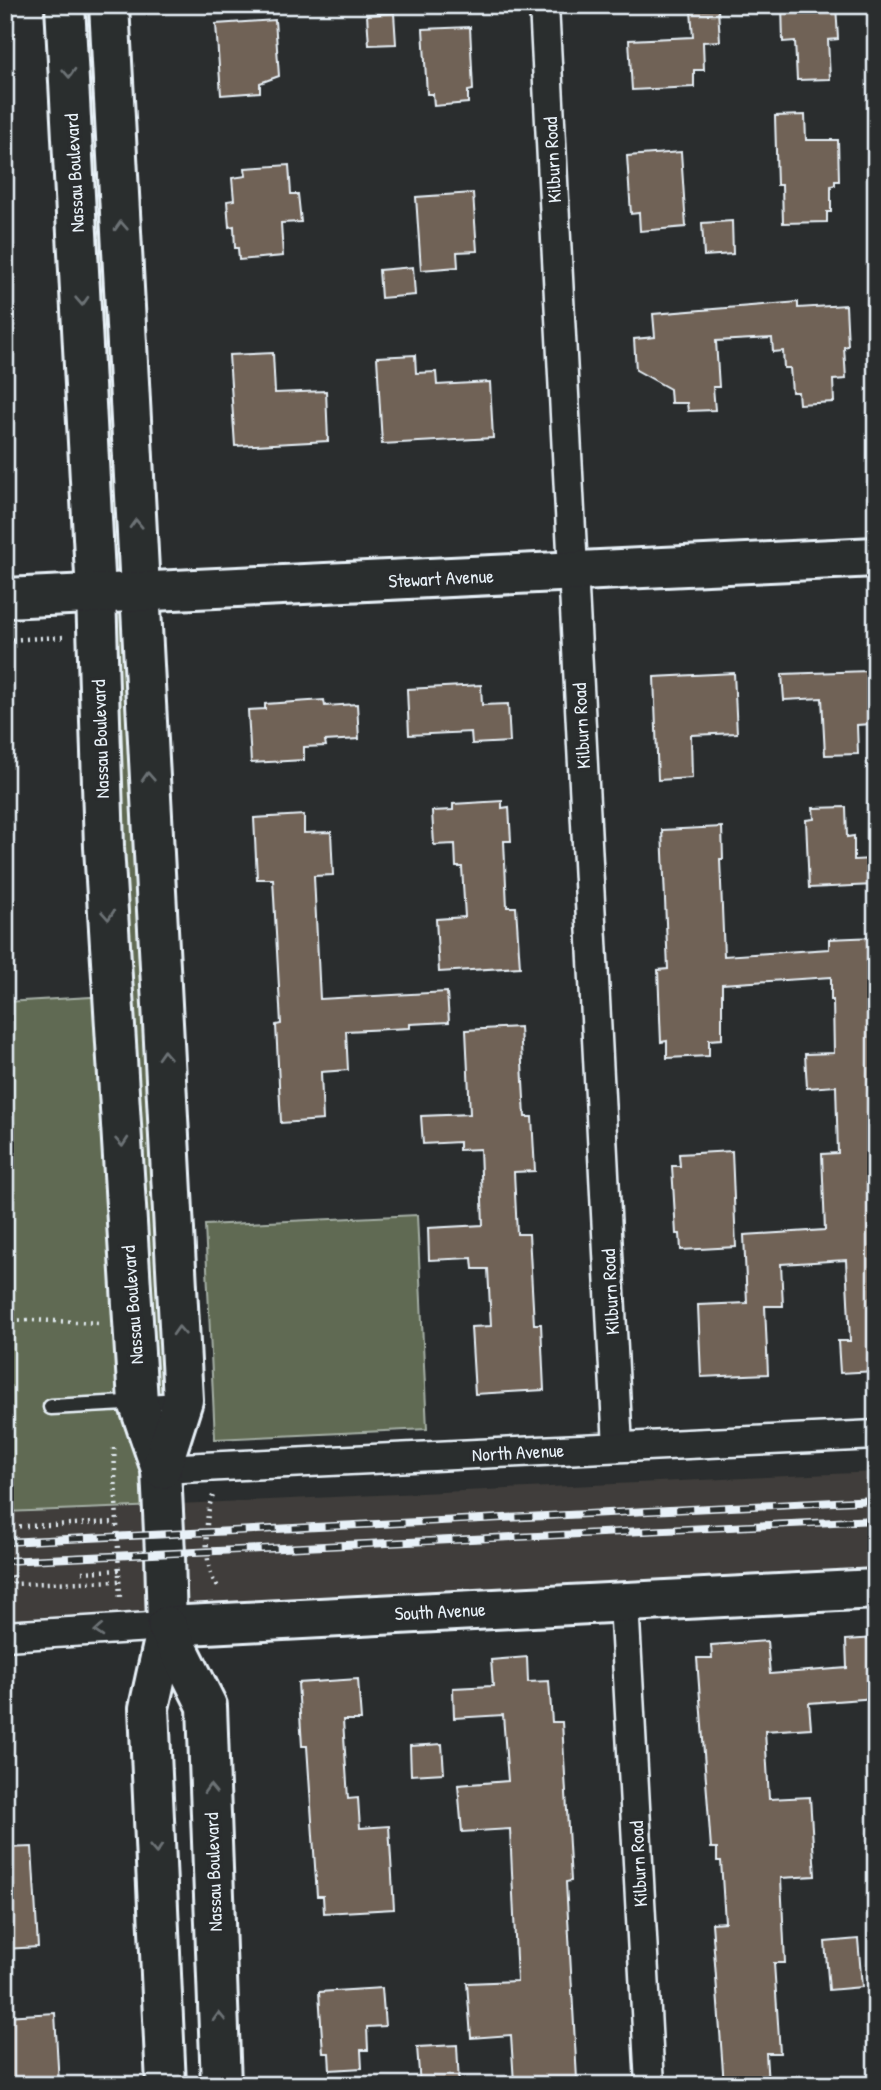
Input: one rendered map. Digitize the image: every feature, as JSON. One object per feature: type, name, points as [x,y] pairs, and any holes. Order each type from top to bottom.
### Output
[{"type":"main road","name":"Nassau Boulevard","points":[[65,5],[96,594],[104,847],[138,1402],[161,1469],[167,1626],[149,1708],[166,2085]]},
{"type":"main road","name":"Nassau Boulevard","points":[[109,5],[183,1400],[161,1469]]},
{"type":"main road","name":"Stewart Avenue","points":[[5,598],[876,557]]},
{"type":"main road","name":"South Avenue","points":[[167,1626],[876,1589]]},
{"type":"main road","name":"Nassau Boulevard","points":[[167,1626],[207,1706],[221,2085]]},
{"type":"street","name":"Kilburn Road","points":[[544,5],[618,1447]]},
{"type":"street","name":"North Avenue","points":[[161,1469],[876,1435]]},
{"type":"street","name":"Kilburn Road","points":[[624,1602],[650,2085]]},
{"type":"street","name":"South Avenue","points":[[5,1636],[167,1626]]},
{"type":"lane","points":[[51,1407],[183,1400]]},
{"type":"path","points":[[5,1321],[102,1323],[103,1335]]},
{"type":"path","points":[[114,1446],[120,1581],[120,1598],[116,1609]]},
{"type":"path","points":[[216,1490],[207,1514],[210,1573],[215,1584],[229,1589]]},
{"type":"path","points":[[5,1527],[117,1522]]},
{"type":"path","points":[[82,1572],[119,1570]]},
{"type":"path","points":[[12,1574],[14,1584],[120,1581]]},
{"type":"shaded area","points":[[876,1472],[876,1594],[5,1640],[5,1512]]},
{"type":"green space","points":[[69,5],[110,5],[183,1395],[160,1506],[5,1512],[5,1002],[108,996]]},
{"type":"green space","points":[[417,1215],[427,1429],[215,1439],[205,1225]]},
{"type":"building","points":[[782,5],[836,5],[838,39],[828,40],[830,79],[797,80],[795,41],[783,42]]},
{"type":"building","points":[[718,9],[720,41],[703,42],[704,70],[694,70],[694,87],[632,90],[629,40],[693,37],[691,11]]},
{"type":"building","points":[[394,13],[396,44],[369,45],[367,15]]},
{"type":"building","points":[[275,20],[279,76],[260,83],[260,92],[221,95],[216,24]]},
{"type":"building","points":[[470,27],[473,90],[468,91],[468,103],[434,106],[433,94],[427,94],[423,29]]},
{"type":"building","points":[[805,115],[806,140],[838,140],[839,181],[835,181],[835,185],[831,186],[831,212],[827,212],[827,222],[783,223],[782,185],[777,185],[775,116]]},
{"type":"building","points":[[681,152],[686,227],[640,231],[639,213],[631,214],[627,156]]},
{"type":"building","points":[[289,165],[291,194],[298,194],[301,222],[281,223],[283,256],[239,260],[238,248],[235,248],[234,226],[229,227],[227,201],[234,200],[232,178],[246,176],[245,168]]},
{"type":"building","points":[[473,193],[477,251],[457,252],[458,267],[421,270],[416,197]]},
{"type":"building","points":[[732,221],[733,254],[704,256],[702,223]]},
{"type":"building","points":[[413,267],[415,295],[381,298],[379,270]]},
{"type":"building","points":[[798,302],[798,308],[846,305],[846,379],[833,380],[834,402],[799,404],[798,392],[792,392],[790,368],[784,368],[783,351],[773,352],[772,338],[716,341],[719,387],[713,387],[715,410],[688,411],[687,403],[671,403],[670,389],[636,370],[634,339],[655,337],[653,314]]},
{"type":"building","points":[[273,353],[275,393],[326,391],[328,441],[235,446],[229,355]]},
{"type":"building","points":[[415,355],[416,373],[436,372],[437,385],[490,382],[493,438],[382,444],[377,357]]},
{"type":"building","points":[[868,671],[870,724],[857,725],[858,754],[825,755],[822,698],[784,700],[782,674]]},
{"type":"building","points":[[734,673],[737,733],[691,735],[692,778],[658,780],[654,677]]},
{"type":"building","points":[[481,685],[482,705],[508,704],[510,742],[472,744],[471,732],[409,735],[407,689]]},
{"type":"building","points":[[324,700],[325,706],[357,704],[359,739],[325,741],[326,746],[304,747],[304,760],[251,763],[248,710],[265,709],[265,704]]},
{"type":"building","points":[[502,801],[502,808],[509,807],[511,841],[504,841],[507,907],[516,907],[520,967],[439,972],[436,919],[465,917],[462,867],[456,867],[455,844],[434,845],[432,811],[453,810],[453,804]]},
{"type":"building","points":[[846,807],[847,837],[854,836],[854,860],[872,859],[874,885],[809,888],[806,820],[814,819],[813,808]]},
{"type":"building","points":[[304,815],[304,833],[331,832],[333,875],[314,876],[320,999],[447,992],[449,1022],[410,1024],[410,1028],[346,1031],[348,1070],[321,1072],[323,1120],[281,1123],[276,1025],[281,1024],[273,879],[257,879],[254,818]]},
{"type":"building","points":[[722,827],[723,859],[720,859],[724,956],[829,949],[829,939],[876,937],[876,1371],[840,1373],[838,1341],[850,1341],[846,1260],[781,1264],[783,1306],[765,1306],[768,1374],[701,1377],[698,1305],[747,1303],[744,1235],[825,1230],[822,1154],[838,1153],[836,1086],[807,1088],[805,1054],[834,1053],[831,977],[722,984],[722,1039],[709,1040],[709,1056],[667,1058],[667,1041],[661,1042],[658,970],[668,969],[662,830]]},
{"type":"building","points":[[520,1027],[525,1117],[532,1117],[535,1171],[514,1172],[517,1234],[529,1234],[534,1324],[541,1324],[544,1390],[475,1394],[471,1327],[491,1326],[488,1269],[473,1269],[472,1258],[429,1260],[428,1228],[483,1225],[480,1149],[459,1150],[459,1142],[423,1144],[421,1116],[470,1114],[466,1030]]},
{"type":"building","points":[[732,1151],[736,1247],[681,1250],[680,1234],[676,1234],[672,1166],[680,1166],[679,1154]]},
{"type":"building","points":[[876,1638],[876,1698],[809,1703],[811,1728],[765,1731],[769,1799],[810,1797],[815,1876],[781,1878],[785,1963],[774,1963],[780,2053],[766,2053],[768,2085],[724,2085],[712,1923],[725,1922],[721,1861],[717,1861],[717,1848],[711,1848],[697,1658],[712,1658],[711,1645],[767,1641],[770,1674],[847,1668],[846,1640]]},
{"type":"building","points":[[527,1657],[528,1682],[549,1681],[552,1722],[562,1722],[571,1881],[566,1882],[577,2079],[514,2083],[511,2035],[471,2038],[467,1983],[517,1981],[510,1829],[462,1832],[458,1785],[508,1781],[503,1715],[454,1718],[453,1688],[493,1686],[491,1660]]},
{"type":"building","points":[[358,1679],[361,1720],[343,1720],[348,1799],[358,1798],[360,1828],[389,1826],[394,1909],[324,1913],[323,1896],[317,1896],[307,1746],[302,1746],[298,1683]]},
{"type":"building","points":[[442,1744],[444,1773],[411,1775],[410,1746]]},
{"type":"building","points":[[32,1847],[38,1947],[5,1949],[5,1848]]},
{"type":"building","points":[[858,1939],[862,1987],[829,1990],[825,1942]]},
{"type":"building","points":[[382,1988],[385,2026],[367,2027],[368,2050],[361,2050],[362,2068],[330,2070],[329,2053],[323,2053],[319,1992]]},
{"type":"building","points":[[55,2013],[59,2085],[5,2085],[5,2016]]},
{"type":"building","points":[[457,2045],[459,2085],[420,2085],[417,2047]]},
{"type":"railway","points":[[5,1542],[876,1500]]},
{"type":"railway","points":[[5,1561],[876,1520]]}]
